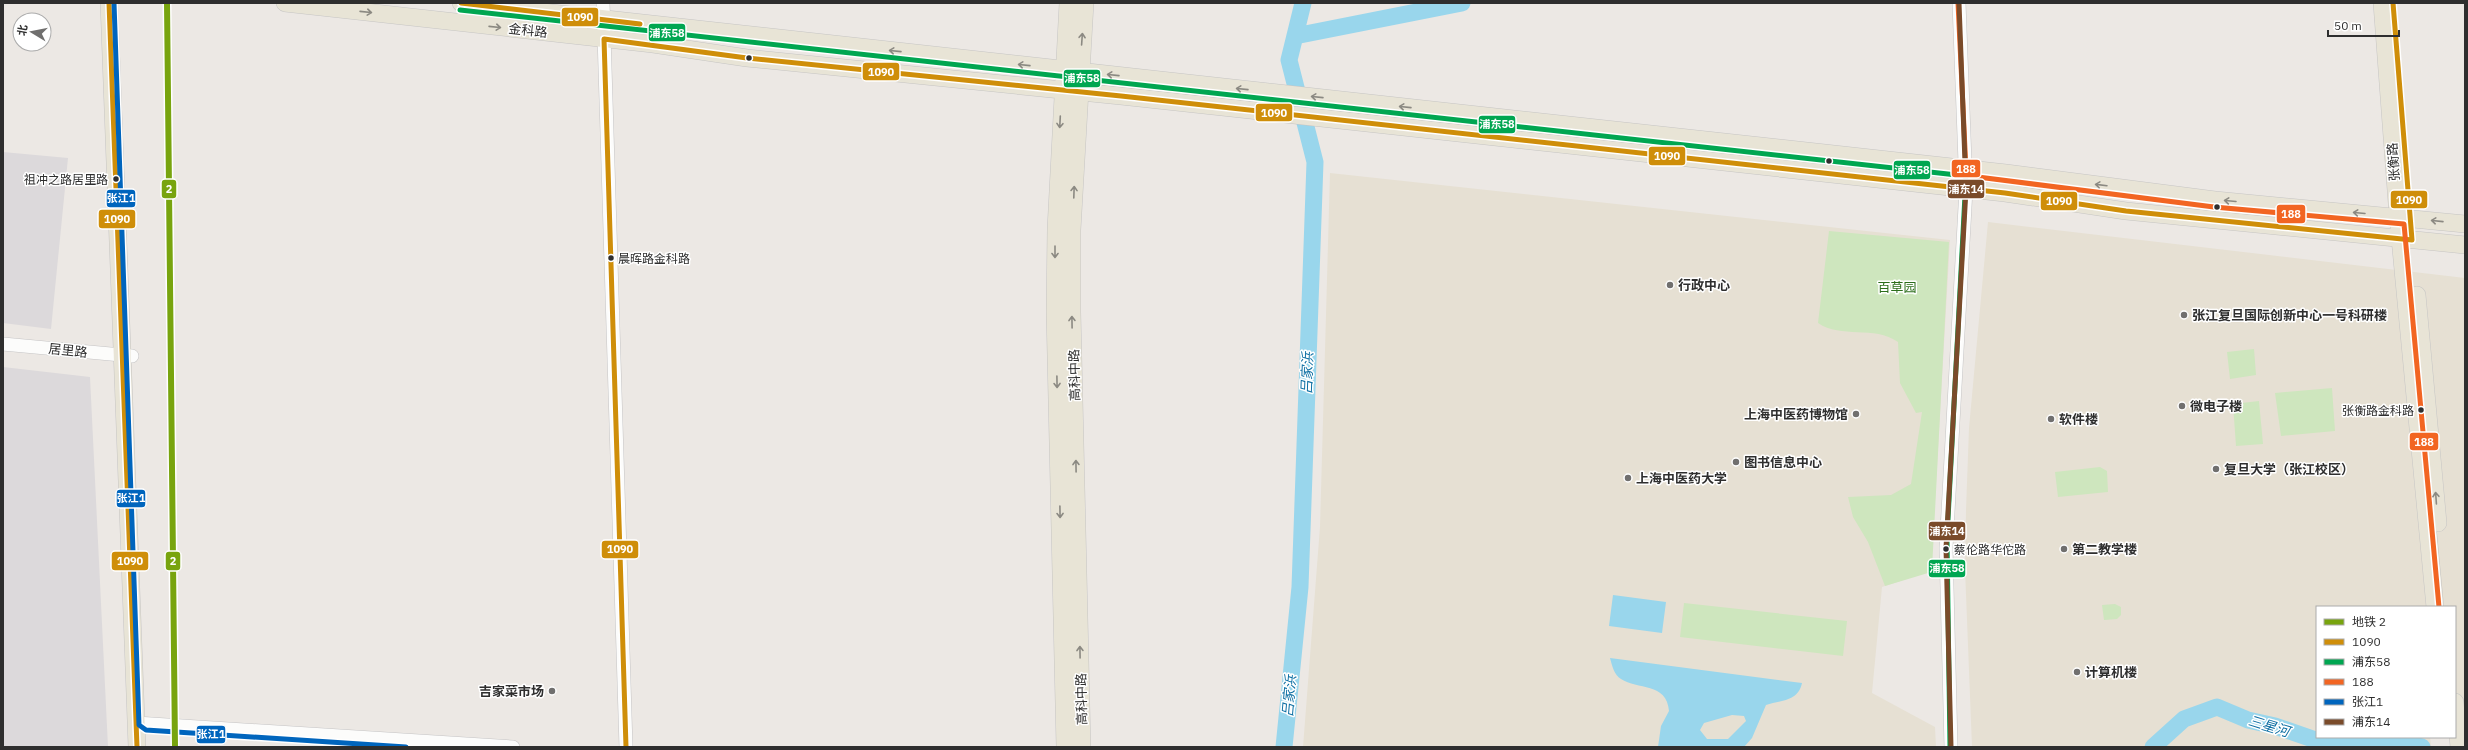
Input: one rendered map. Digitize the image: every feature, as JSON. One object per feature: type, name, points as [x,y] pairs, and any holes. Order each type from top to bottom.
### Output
[{"type":"main road","points":[[109,3],[127,356],[141,723],[137,747]]},
{"type":"main road","points":[[121,3],[127,356]]},
{"type":"main road","name":"金科路","points":[[285,3],[604,39],[747,58],[1062,90],[1970,189],[2126,211],[2465,245]]},
{"type":"main road","name":"金科路","points":[[461,3],[603,11],[1080,71],[1970,169],[2215,200],[2465,224]]},
{"type":"main road","name":"高科中路","points":[[1065,747],[1055,312],[1056,222],[1063,69],[1068,3]]},
{"type":"main road","name":"高科中路","points":[[1082,747],[1072,312],[1072,230],[1085,3]]},
{"type":"main road","name":"张衡路","points":[[2382,3],[2446,606]]},
{"type":"main road","name":"张衡路","points":[[2393,3],[2404,218]]},
{"type":"main road","name":"张衡路","points":[[2406,239],[2435,606]]},
{"type":"main road","points":[[141,723],[147,747]]},
{"type":"main road","points":[[2449,747],[2455,738]]},
{"type":"street","points":[[1959,3],[1970,169]]},
{"type":"street","points":[[1957,747],[1954,538],[1970,189],[1965,3]]},
{"type":"street","points":[[603,11],[626,747]]},
{"type":"street","points":[[1951,747],[1946,548],[1970,189]]},
{"type":"street","name":"居里路","points":[[3,344],[127,356]]},
{"type":"street","points":[[141,723],[513,747]]},
{"type":"shaded area","points":[[3,152],[68,158],[51,329],[3,323]]},
{"type":"shaded area","name":"上海中医药大学","points":[[1330,173],[1950,240],[1931,571],[1882,587],[1872,693],[1935,727],[1936,747],[1303,747],[1320,527]]},
{"type":"shaded area","name":"复旦大学（张江校区）","points":[[1988,222],[2465,278],[2465,728],[2456,730],[2456,606],[2316,606],[2316,738],[2430,738],[2431,747],[1972,747],[1965,569],[1969,428]]},
{"type":"shaded area","points":[[3,367],[90,377],[108,747],[3,747]]},
{"type":"green space","name":"百草园","points":[[1829,231],[1949,242],[1932,569],[1928,573],[1885,586],[1868,542],[1853,517],[1848,497],[1891,495],[1911,484],[1922,412],[1916,413],[1900,383],[1898,342],[1879,334],[1847,332],[1827,328],[1818,323]]},
{"type":"green space","points":[[2254,349],[2256,375],[2230,379],[2227,352]]},
{"type":"green space","points":[[2332,388],[2335,431],[2281,436],[2275,393]]},
{"type":"green space","points":[[2259,401],[2263,444],[2236,446],[2233,404]]},
{"type":"green space","points":[[2100,467],[2107,471],[2108,492],[2058,497],[2055,472]]},
{"type":"green space","points":[[1684,603],[1847,621],[1843,656],[1680,637]]},
{"type":"green space","points":[[2115,604],[2121,607],[2121,615],[2117,619],[2104,620],[2102,605]]},
{"type":"water","points":[[1613,595],[1666,602],[1662,633],[1609,626]]},
{"type":"water","points":[[1610,658],[1802,683],[1797,694],[1793,697],[1766,705],[1752,738],[1744,747],[1658,747],[1661,726],[1669,711],[1667,702],[1663,695],[1657,691],[1621,679],[1615,672]],"holes":[[[1732,715],[1744,716],[1746,721],[1728,739],[1707,739],[1700,730],[1704,723]]]},
{"type":"waterway","name":"吕家浜","points":[[1284,747],[1300,587],[1315,162],[1289,60],[1303,3]]},
{"type":"waterway","points":[[1295,36],[1462,3]]},
{"type":"waterway","name":"三星河","points":[[2153,747],[2184,719],[2217,707],[2248,720],[2275,726],[2330,745],[2402,742],[2422,747]]},
{"type":"metro line","name":"2","points":[[167,3],[175,747]]},
{"type":"transit line","name":"1090","points":[[109,3],[137,747]]},
{"type":"transit line","name":"张江1","points":[[114,3],[139,725],[146,730],[406,747]]},
{"type":"transit line","name":"1090","points":[[461,3],[640,24]]},
{"type":"transit line","name":"188","points":[[1958,3],[1966,170],[1970,176],[2214,207],[2404,224],[2439,606]]},
{"type":"transit line","name":"浦东14","points":[[1951,747],[1946,548],[1966,189],[1959,3]]},
{"type":"transit line","name":"1090","points":[[626,747],[604,39],[747,58],[1121,96],[2005,193],[2126,211],[2412,240],[2393,3]]},
{"type":"transit line","name":"浦东58","points":[[460,10],[1966,176],[1947,538],[1950,747]]},
{"type":"place","name":"祖冲之路居里路","points":[[116,179]]},
{"type":"place","name":"晨晖路金科路","points":[[611,258]]},
{"type":"place","name":"行政中心","points":[[1670,285]]},
{"type":"place","name":"张江复旦国际创新中心一号科研楼","points":[[2184,315]]},
{"type":"place","name":"微电子楼","points":[[2182,406]]},
{"type":"place","name":"张衡路金科路","points":[[2421,410]]},
{"type":"place","name":"上海中医药博物馆","points":[[1856,414]]},
{"type":"place","name":"软件楼","points":[[2051,419]]},
{"type":"place","name":"图书信息中心","points":[[1736,462]]},
{"type":"place","name":"复旦大学（张江校区）","points":[[2216,469]]},
{"type":"place","name":"上海中医药大学","points":[[1628,478]]},
{"type":"place","name":"蔡伦路华佗路","points":[[1946,549]]},
{"type":"place","name":"第二教学楼","points":[[2064,549]]},
{"type":"place","name":"计算机楼","points":[[2077,672]]},
{"type":"place","name":"吉家菜市场","points":[[552,691]]}]
